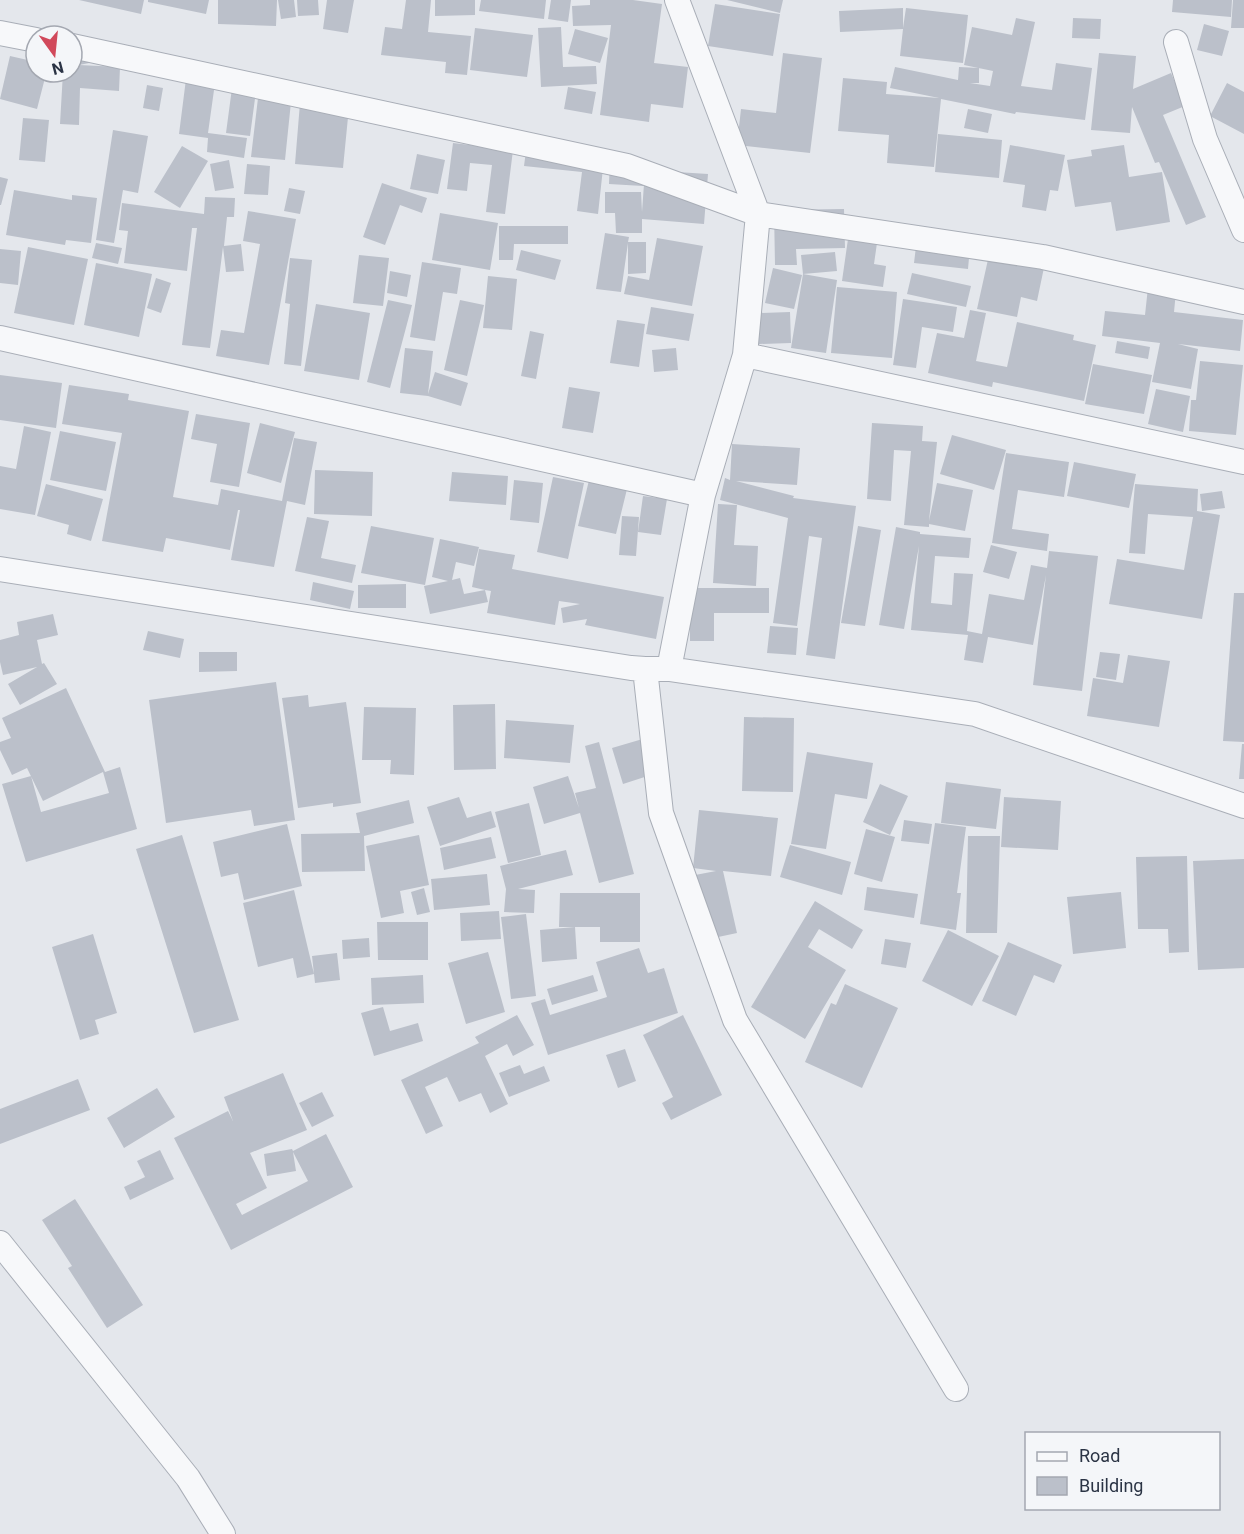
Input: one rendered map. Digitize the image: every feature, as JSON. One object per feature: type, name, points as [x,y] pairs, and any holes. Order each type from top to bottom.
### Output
[{"type":"street","points":[[677,0],[758,214],[745,356],[703,495],[657,669],[661,813],[735,1020],[956,1389]]},
{"type":"street","points":[[0,33],[24,38]]},
{"type":"street","points":[[1176,42],[1205,139],[1244,230]]},
{"type":"street","points":[[84,49],[627,166],[758,214],[1043,257],[1244,302]]},
{"type":"street","points":[[0,338],[703,495]]},
{"type":"street","points":[[745,356],[1244,462]]},
{"type":"street","points":[[0,569],[657,669],[975,714],[1244,806]]},
{"type":"street","points":[[0,1243],[188,1479],[223,1534]]},
{"type":"building","points":[[79,0],[144,0],[141,14]]},
{"type":"building","points":[[148,0],[209,0],[206,14],[148,2]]},
{"type":"building","points":[[218,0],[277,0],[276,26],[218,24]]},
{"type":"building","points":[[278,0],[294,0],[296,17],[281,19]]},
{"type":"building","points":[[297,0],[318,0],[319,15],[298,16]]},
{"type":"building","points":[[327,0],[354,0],[348,33],[323,29]]},
{"type":"building","points":[[406,0],[431,0],[428,32],[471,36],[467,75],[445,73],[446,62],[381,55],[385,27],[402,29]]},
{"type":"building","points":[[435,0],[475,0],[475,15],[435,16]]},
{"type":"building","points":[[481,0],[546,0],[544,19],[479,11]]},
{"type":"building","points":[[551,0],[571,0],[568,22],[548,19]]},
{"type":"building","points":[[590,0],[633,0],[662,4],[654,63],[688,67],[683,108],[651,104],[649,122],[600,115],[611,25],[573,26],[572,6],[590,5]]},
{"type":"building","points":[[727,0],[783,0],[780,13]]},
{"type":"building","points":[[1173,0],[1232,0],[1231,17],[1172,12]]},
{"type":"building","points":[[1233,0],[1244,0],[1244,28],[1231,28]]},
{"type":"building","points":[[715,4],[780,14],[773,56],[708,46]]},
{"type":"building","points":[[903,8],[903,28],[906,8],[968,15],[963,63],[900,56],[903,29],[840,32],[839,11]]},
{"type":"building","points":[[1016,18],[1035,22],[1021,86],[1052,90],[1056,63],[1092,68],[1085,120],[1016,112],[1015,114],[941,99],[934,167],[887,163],[889,135],[838,131],[843,78],[887,82],[886,94],[939,98],[890,88],[895,67],[958,80],[959,67],[978,68],[964,65],[972,27],[1012,35]],"holes":[[[979,68],[993,71],[990,86],[970,83],[979,83]]]},
{"type":"building","points":[[1073,18],[1101,19],[1100,39],[1072,38]]},
{"type":"building","points":[[1204,24],[1229,31],[1222,56],[1197,50]]},
{"type":"building","points":[[561,27],[563,67],[596,66],[597,84],[541,87],[538,28]]},
{"type":"building","points":[[475,28],[533,35],[527,77],[470,70]]},
{"type":"building","points":[[575,29],[608,38],[600,63],[568,54]]},
{"type":"building","points":[[84,51],[104,60],[84,64]]},
{"type":"building","points":[[783,53],[822,58],[810,153],[737,145],[741,109],[776,113]]},
{"type":"building","points":[[1099,53],[1136,56],[1133,89],[1171,73],[1185,106],[1163,115],[1206,217],[1186,225],[1159,162],[1155,163],[1132,107],[1130,133],[1091,130]]},
{"type":"building","points":[[10,56],[24,59],[24,84],[43,84],[37,109],[0,99]]},
{"type":"building","points":[[84,65],[120,67],[119,91],[80,88],[79,125],[60,124],[62,84],[84,84]]},
{"type":"building","points":[[186,79],[215,83],[208,133],[247,138],[244,158],[207,152],[208,138],[179,134]]},
{"type":"building","points":[[1227,83],[1244,92],[1244,134],[1210,116]]},
{"type":"building","points":[[147,85],[163,88],[159,111],[143,108]]},
{"type":"building","points":[[568,87],[596,92],[592,114],[564,109]]},
{"type":"building","points":[[232,88],[256,91],[250,136],[226,133]]},
{"type":"building","points":[[258,98],[291,102],[285,160],[251,157]]},
{"type":"building","points":[[300,103],[349,107],[343,168],[295,164]]},
{"type":"building","points":[[968,109],[992,114],[988,133],[964,128]]},
{"type":"building","points":[[23,118],[49,120],[45,162],[19,160]]},
{"type":"building","points":[[113,130],[148,136],[138,193],[123,190],[114,243],[96,240]]},
{"type":"building","points":[[938,134],[1002,140],[999,178],[935,172]]},
{"type":"building","points":[[453,143],[513,150],[505,214],[486,212],[492,165],[470,163],[467,191],[447,189]]},
{"type":"building","points":[[1010,145],[1065,155],[1058,191],[1050,190],[1046,211],[1022,207],[1025,185],[1003,182]]},
{"type":"building","points":[[1124,145],[1129,177],[1162,172],[1170,222],[1116,231],[1111,202],[1075,207],[1067,160],[1092,156],[1091,150]]},
{"type":"building","points":[[182,146],[208,161],[180,208],[154,192]]},
{"type":"building","points":[[526,151],[604,159],[598,214],[577,211],[582,172],[524,166]]},
{"type":"building","points":[[417,154],[445,160],[438,194],[410,189]]},
{"type":"building","points":[[610,159],[644,161],[643,186],[609,184]]},
{"type":"building","points":[[229,160],[234,188],[215,191],[210,164]]},
{"type":"building","points":[[247,164],[270,166],[268,195],[244,194]]},
{"type":"building","points":[[645,170],[708,174],[704,224],[642,219],[642,233],[616,233],[615,213],[605,213],[605,192],[641,192],[642,212]]},
{"type":"building","points":[[0,177],[8,179],[1,205],[0,205]]},
{"type":"building","points":[[382,183],[427,198],[422,213],[400,205],[385,245],[363,237]]},
{"type":"building","points":[[289,188],[305,191],[300,214],[284,211]]},
{"type":"building","points":[[14,190],[72,200],[72,195],[97,198],[91,243],[66,240],[65,245],[6,235]]},
{"type":"building","points":[[205,197],[235,198],[234,217],[227,217],[224,246],[241,244],[244,271],[226,272],[223,247],[210,348],[182,345],[197,228],[192,228],[187,271],[124,263],[128,231],[119,230],[122,203],[204,214]]},
{"type":"building","points":[[844,209],[845,248],[796,249],[797,265],[775,265],[774,210]]},
{"type":"building","points":[[248,211],[296,219],[269,365],[216,356],[221,330],[244,333],[260,244],[243,241]]},
{"type":"building","points":[[440,213],[498,223],[490,270],[432,260]]},
{"type":"building","points":[[499,226],[568,226],[568,244],[514,244],[513,260],[499,260]]},
{"type":"building","points":[[918,230],[971,236],[968,269],[914,263]]},
{"type":"building","points":[[605,233],[629,237],[628,242],[646,242],[646,273],[628,274],[628,243],[621,292],[596,289]]},
{"type":"building","points":[[657,238],[703,246],[692,306],[624,294],[628,276],[649,280]]},
{"type":"building","points":[[848,239],[877,243],[874,264],[886,266],[883,287],[842,281]]},
{"type":"building","points":[[96,243],[122,248],[118,264],[92,258]]},
{"type":"building","points":[[991,246],[1046,258],[1037,301],[1021,297],[1017,317],[977,309]]},
{"type":"building","points":[[28,247],[88,259],[74,325],[14,313]]},
{"type":"building","points":[[0,249],[21,251],[18,285],[0,283]]},
{"type":"building","points":[[521,250],[561,260],[555,280],[516,270]]},
{"type":"building","points":[[835,252],[837,271],[803,274],[801,255]]},
{"type":"building","points":[[359,255],[389,258],[383,306],[353,303]]},
{"type":"building","points":[[290,258],[312,260],[301,366],[284,364],[290,304],[285,303]]},
{"type":"building","points":[[422,262],[461,268],[457,294],[443,292],[435,341],[410,337]]},
{"type":"building","points":[[96,263],[152,274],[139,337],[84,325]]},
{"type":"building","points":[[773,268],[802,275],[794,309],[765,303]]},
{"type":"building","points":[[390,271],[411,275],[407,297],[387,293]]},
{"type":"building","points":[[912,273],[971,286],[966,307],[907,294]]},
{"type":"building","points":[[803,274],[837,280],[826,353],[791,348]]},
{"type":"building","points":[[488,276],[517,279],[512,330],[483,328]]},
{"type":"building","points":[[156,278],[171,283],[161,313],[147,308]]},
{"type":"building","points":[[1149,278],[1177,281],[1174,312],[1243,320],[1240,351],[1178,344],[1198,349],[1191,389],[1152,382],[1160,343],[1102,336],[1105,311],[1145,315]]},
{"type":"building","points":[[837,287],[897,292],[892,358],[831,353]]},
{"type":"building","points":[[903,299],[957,307],[953,332],[922,327],[916,368],[893,365]]},
{"type":"building","points":[[388,300],[412,305],[390,388],[367,382]]},
{"type":"building","points":[[460,300],[484,305],[467,376],[444,370]]},
{"type":"building","points":[[316,304],[370,313],[359,380],[304,371]]},
{"type":"building","points":[[651,307],[694,314],[689,341],[646,334]]},
{"type":"building","points":[[970,310],[986,313],[976,361],[1007,367],[1017,322],[1074,335],[1073,340],[1096,345],[1084,401],[993,382],[992,387],[928,373],[937,333],[964,338]]},
{"type":"building","points":[[790,312],[791,343],[759,344],[758,313]]},
{"type":"building","points":[[617,320],[645,324],[639,367],[610,363]]},
{"type":"building","points":[[530,331],[544,334],[536,379],[521,376]]},
{"type":"building","points":[[1117,341],[1150,347],[1148,359],[1115,353]]},
{"type":"building","points":[[405,348],[433,351],[428,394],[435,372],[468,383],[461,406],[428,396],[400,393]]},
{"type":"building","points":[[676,348],[678,370],[654,372],[652,350]]},
{"type":"building","points":[[1200,361],[1243,365],[1236,435],[1189,431],[1191,400],[1196,400]]},
{"type":"building","points":[[1093,364],[1152,375],[1144,414],[1085,404]]},
{"type":"building","points":[[0,375],[62,383],[56,428],[0,420]]},
{"type":"building","points":[[69,385],[129,394],[128,400],[189,411],[173,497],[218,505],[221,489],[282,501],[294,438],[317,442],[305,505],[287,501],[274,567],[231,560],[240,510],[238,510],[230,550],[166,538],[163,552],[102,541],[122,433],[62,424]]},
{"type":"building","points":[[569,387],[600,392],[593,433],[562,428]]},
{"type":"building","points":[[1156,389],[1190,396],[1183,432],[1148,424]]},
{"type":"building","points":[[196,414],[250,423],[239,487],[210,482],[217,444],[191,439]]},
{"type":"building","points":[[260,423],[295,432],[281,483],[247,473]]},
{"type":"building","points":[[872,423],[923,426],[922,441],[937,442],[929,521],[937,483],[973,490],[965,531],[929,524],[929,527],[904,525],[911,451],[894,450],[891,501],[867,499]]},
{"type":"building","points":[[24,426],[51,432],[35,515],[0,509],[0,466],[16,469]]},
{"type":"building","points":[[60,431],[116,442],[106,491],[50,480]]},
{"type":"building","points":[[952,435],[1006,450],[994,490],[940,474]]},
{"type":"building","points":[[732,444],[800,448],[797,485],[736,481],[794,496],[793,498],[856,506],[835,659],[806,655],[822,538],[809,536],[797,626],[773,623],[788,518],[720,500],[725,478],[730,480]]},
{"type":"building","points":[[1006,453],[1069,462],[1064,497],[1018,490],[1012,529],[1049,534],[1047,551],[992,543]]},
{"type":"building","points":[[1074,462],[1136,474],[1129,508],[1067,496]]},
{"type":"building","points":[[315,470],[373,472],[372,516],[314,514]]},
{"type":"building","points":[[452,472],[508,476],[506,505],[449,501]]},
{"type":"building","points":[[590,476],[628,485],[616,534],[578,526]]},
{"type":"building","points":[[553,477],[584,483],[568,559],[537,552]]},
{"type":"building","points":[[514,480],[543,483],[539,523],[510,520]]},
{"type":"building","points":[[46,484],[103,499],[91,541],[67,534],[69,525],[37,516]]},
{"type":"building","points":[[1135,484],[1198,489],[1197,511],[1220,515],[1202,619],[1109,604],[1117,559],[1184,570],[1193,517],[1148,514],[1145,554],[1129,553]]},
{"type":"building","points":[[1222,491],[1225,508],[1202,511],[1200,494]]},
{"type":"building","points":[[643,496],[667,499],[661,535],[638,532]]},
{"type":"building","points":[[718,504],[737,505],[734,545],[758,546],[756,586],[713,583]]},
{"type":"building","points":[[622,516],[639,517],[636,556],[619,555]]},
{"type":"building","points":[[307,517],[329,521],[321,558],[356,565],[352,583],[295,571]]},
{"type":"building","points":[[371,526],[434,538],[425,585],[361,573]]},
{"type":"building","points":[[858,526],[881,530],[865,626],[841,623]]},
{"type":"building","points":[[896,527],[920,532],[920,534],[971,538],[969,558],[935,556],[931,603],[952,605],[954,573],[973,574],[967,631],[982,634],[989,594],[1024,600],[1031,565],[1047,568],[1049,551],[1098,556],[1082,691],[1033,685],[1046,575],[1033,645],[988,637],[983,663],[964,660],[968,635],[911,630],[919,546],[904,629],[879,625]]},
{"type":"building","points":[[440,539],[479,547],[474,566],[456,562],[452,580],[460,578],[464,594],[485,590],[488,602],[430,614],[424,586],[448,581],[432,577]]},
{"type":"building","points":[[991,545],[1017,552],[1009,579],[983,572]]},
{"type":"building","points":[[479,549],[515,555],[512,569],[664,597],[656,639],[585,625],[587,619],[563,623],[561,608],[580,604],[559,601],[555,625],[487,613],[491,591],[472,587]]},
{"type":"building","points":[[313,582],[354,591],[350,609],[310,600]]},
{"type":"building","points":[[406,584],[406,608],[358,608],[358,585]]},
{"type":"building","points":[[690,588],[769,588],[769,613],[714,613],[714,641],[690,641]]},
{"type":"building","points":[[1234,593],[1244,593],[1244,742],[1223,741]]},
{"type":"building","points":[[53,614],[58,635],[37,640],[42,664],[44,663],[57,684],[20,705],[8,684],[37,667],[3,675],[0,662],[0,640],[19,635],[17,622]]},
{"type":"building","points":[[770,626],[798,628],[796,655],[767,653]]},
{"type":"building","points":[[148,631],[184,639],[180,658],[143,650]]},
{"type":"building","points":[[199,652],[237,652],[237,671],[199,672]]},
{"type":"building","points":[[1100,652],[1120,654],[1116,680],[1096,677]]},
{"type":"building","points":[[1128,655],[1170,661],[1159,727],[1087,716],[1093,678],[1123,683]]},
{"type":"building","points":[[276,682],[295,820],[254,826],[251,810],[166,823],[149,700]]},
{"type":"building","points":[[66,688],[105,772],[120,767],[137,829],[26,862],[2,784],[31,776],[27,768],[12,775],[0,750],[0,742],[11,738],[2,718]],"holes":[[[103,772],[109,793],[41,812],[31,777],[43,801]]]},
{"type":"building","points":[[308,695],[309,707],[346,702],[361,803],[333,807],[333,803],[298,808],[282,698]]},
{"type":"building","points":[[495,704],[496,769],[454,770],[453,705]]},
{"type":"building","points":[[364,707],[416,708],[414,775],[390,774],[391,760],[362,760]]},
{"type":"building","points":[[744,717],[794,718],[793,792],[742,791]]},
{"type":"building","points":[[506,720],[574,725],[570,763],[504,758]]},
{"type":"building","points":[[646,738],[657,773],[623,784],[612,748]]},
{"type":"building","points":[[599,742],[634,874],[599,883],[580,813],[544,824],[533,787],[568,776],[579,808],[575,793],[596,788],[585,746]]},
{"type":"building","points":[[1242,744],[1244,744],[1244,779],[1239,779]]},
{"type":"building","points":[[807,752],[873,763],[867,799],[835,794],[826,849],[791,844]]},
{"type":"building","points":[[946,782],[1001,789],[996,829],[941,823]]},
{"type":"building","points":[[880,784],[908,796],[890,835],[863,822]]},
{"type":"building","points":[[459,797],[467,818],[491,811],[496,827],[440,846],[427,807]]},
{"type":"building","points":[[1004,797],[1061,801],[1058,850],[1001,847]]},
{"type":"building","points":[[409,800],[414,823],[364,836],[365,871],[302,872],[301,834],[360,833],[356,813]]},
{"type":"building","points":[[529,803],[541,855],[508,863],[495,812]]},
{"type":"building","points":[[699,810],[778,818],[771,876],[723,871],[737,933],[704,940],[690,876],[716,871],[693,868]]},
{"type":"building","points":[[904,820],[932,824],[929,844],[901,841]]},
{"type":"building","points":[[935,823],[966,827],[957,893],[961,893],[956,930],[920,924]]},
{"type":"building","points":[[287,824],[302,886],[244,900],[238,873],[221,877],[213,842]]},
{"type":"building","points":[[866,829],[895,837],[882,882],[854,874]]},
{"type":"building","points":[[182,835],[239,1020],[194,1033],[136,849]]},
{"type":"building","points":[[419,835],[429,885],[400,891],[404,913],[381,918],[366,846]]},
{"type":"building","points":[[968,836],[1000,836],[997,933],[966,933]]},
{"type":"building","points":[[491,837],[496,858],[444,870],[440,848]]},
{"type":"building","points":[[790,845],[851,862],[842,895],[780,877]]},
{"type":"building","points":[[566,850],[573,875],[518,889],[535,890],[534,913],[504,912],[506,889],[500,866]]},
{"type":"building","points":[[1187,856],[1189,952],[1169,953],[1168,929],[1138,929],[1136,857]]},
{"type":"building","points":[[1244,859],[1244,968],[1198,970],[1193,861]]},
{"type":"building","points":[[487,874],[490,905],[434,910],[431,879]]},
{"type":"building","points":[[867,887],[918,894],[914,918],[864,910]]},
{"type":"building","points":[[424,888],[430,912],[417,915],[411,892]]},
{"type":"building","points":[[294,890],[314,974],[297,978],[293,958],[258,967],[243,903]]},
{"type":"building","points":[[1121,892],[1126,948],[1073,954],[1067,897]]},
{"type":"building","points":[[560,893],[640,893],[640,942],[600,942],[600,927],[559,927]]},
{"type":"building","points":[[815,901],[863,930],[852,949],[819,929],[808,947],[846,970],[805,1039],[751,1007]]},
{"type":"building","points":[[499,911],[501,939],[461,941],[460,913]]},
{"type":"building","points":[[526,914],[536,996],[511,999],[501,917]]},
{"type":"building","points":[[377,922],[428,922],[428,960],[378,960]]},
{"type":"building","points":[[575,927],[577,959],[542,962],[540,930]]},
{"type":"building","points":[[948,930],[999,956],[972,1006],[922,981]]},
{"type":"building","points":[[93,934],[117,1013],[95,1020],[99,1034],[80,1040],[52,947]]},
{"type":"building","points":[[369,938],[370,957],[343,959],[342,940]]},
{"type":"building","points":[[885,939],[911,943],[906,968],[881,964]]},
{"type":"building","points":[[1008,942],[1062,965],[1054,983],[1034,975],[1016,1016],[982,1001]]},
{"type":"building","points":[[639,948],[648,973],[664,968],[678,1013],[548,1055],[531,1003],[545,999],[550,1015],[607,997],[596,962]]},
{"type":"building","points":[[488,952],[505,1012],[466,1024],[448,963]]},
{"type":"building","points":[[337,953],[340,980],[315,983],[312,956]]},
{"type":"building","points":[[423,975],[424,1003],[372,1005],[371,978]]},
{"type":"building","points":[[593,975],[598,991],[552,1005],[547,989]]},
{"type":"building","points":[[845,984],[898,1008],[862,1088],[805,1062],[831,1003],[836,1005]]},
{"type":"building","points":[[383,1007],[390,1031],[418,1023],[423,1041],[374,1056],[361,1013]]},
{"type":"building","points":[[517,1015],[534,1045],[513,1056],[507,1044],[485,1056],[508,1104],[490,1113],[481,1093],[459,1102],[447,1077],[425,1087],[443,1126],[426,1134],[401,1080],[479,1043],[475,1037]]},
{"type":"building","points":[[683,1015],[722,1095],[671,1120],[662,1103],[673,1097],[643,1035]]},
{"type":"building","points":[[625,1049],[636,1081],[618,1088],[606,1055]]},
{"type":"building","points":[[520,1065],[524,1074],[544,1066],[550,1081],[509,1097],[499,1073]]},
{"type":"building","points":[[283,1073],[307,1130],[250,1153],[267,1188],[236,1204],[242,1215],[308,1181],[293,1152],[296,1171],[267,1176],[264,1154],[292,1149],[293,1151],[326,1134],[353,1187],[231,1250],[174,1138],[228,1111],[233,1121],[224,1097]]},
{"type":"building","points":[[78,1079],[90,1110],[0,1144],[0,1109]]},
{"type":"building","points":[[157,1088],[175,1117],[124,1148],[107,1118]]},
{"type":"building","points":[[322,1092],[334,1116],[312,1127],[299,1103]]},
{"type":"building","points":[[160,1150],[174,1179],[130,1200],[124,1187],[145,1177],[137,1161]]},
{"type":"building","points":[[75,1199],[143,1305],[107,1328],[68,1268],[72,1266],[42,1220]]}]
